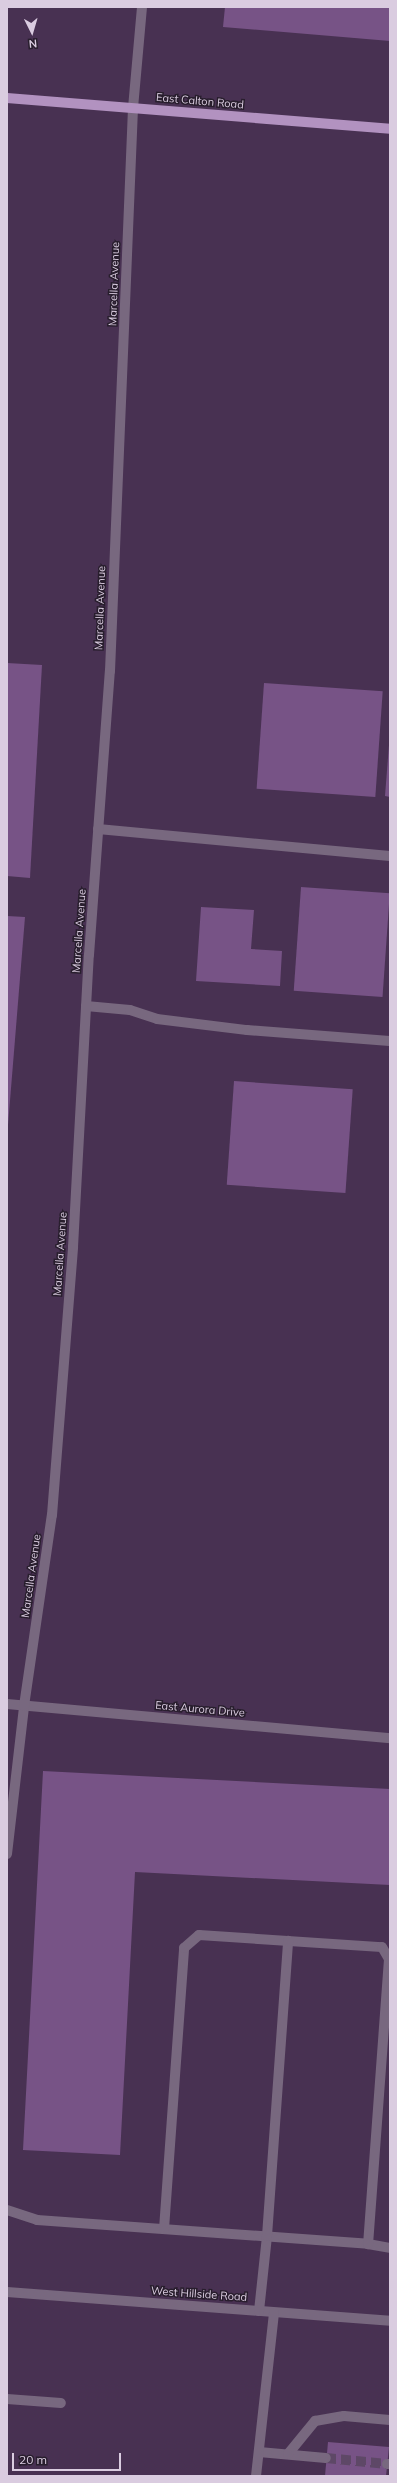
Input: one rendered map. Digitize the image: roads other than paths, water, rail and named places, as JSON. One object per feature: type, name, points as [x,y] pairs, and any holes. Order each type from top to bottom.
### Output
[{"type":"main road","name":"East Calton Road","points":[[7,98],[390,129]]},
{"type":"street","name":"Marcella Avenue","points":[[7,1854],[24,1706],[52,1515],[73,1247],[86,1006],[110,671],[133,108],[142,7]]},
{"type":"street","points":[[98,829],[390,856]]},
{"type":"street","points":[[86,1006],[130,1010],[157,1019],[247,1030],[390,1041]]},
{"type":"street","name":"East Aurora Drive","points":[[7,1704],[390,1738]]},
{"type":"street","points":[[164,2229],[184,1948],[199,1935],[382,1947],[389,1959],[368,2244]]},
{"type":"street","points":[[259,2311],[267,2236],[288,1941]]},
{"type":"street","points":[[7,2210],[37,2220],[368,2244],[390,2248]]},
{"type":"street","name":"West Hillside Road","points":[[7,2292],[390,2322]]},
{"type":"street","points":[[256,2476],[274,2313]]},
{"type":"street","points":[[7,2399],[62,2403]]},
{"type":"street","points":[[288,2454],[315,2421],[344,2416],[390,2420]]},
{"type":"street","points":[[259,2452],[326,2458]]},
{"type":"tunnel","points":[[326,2458],[387,2464]]}]
